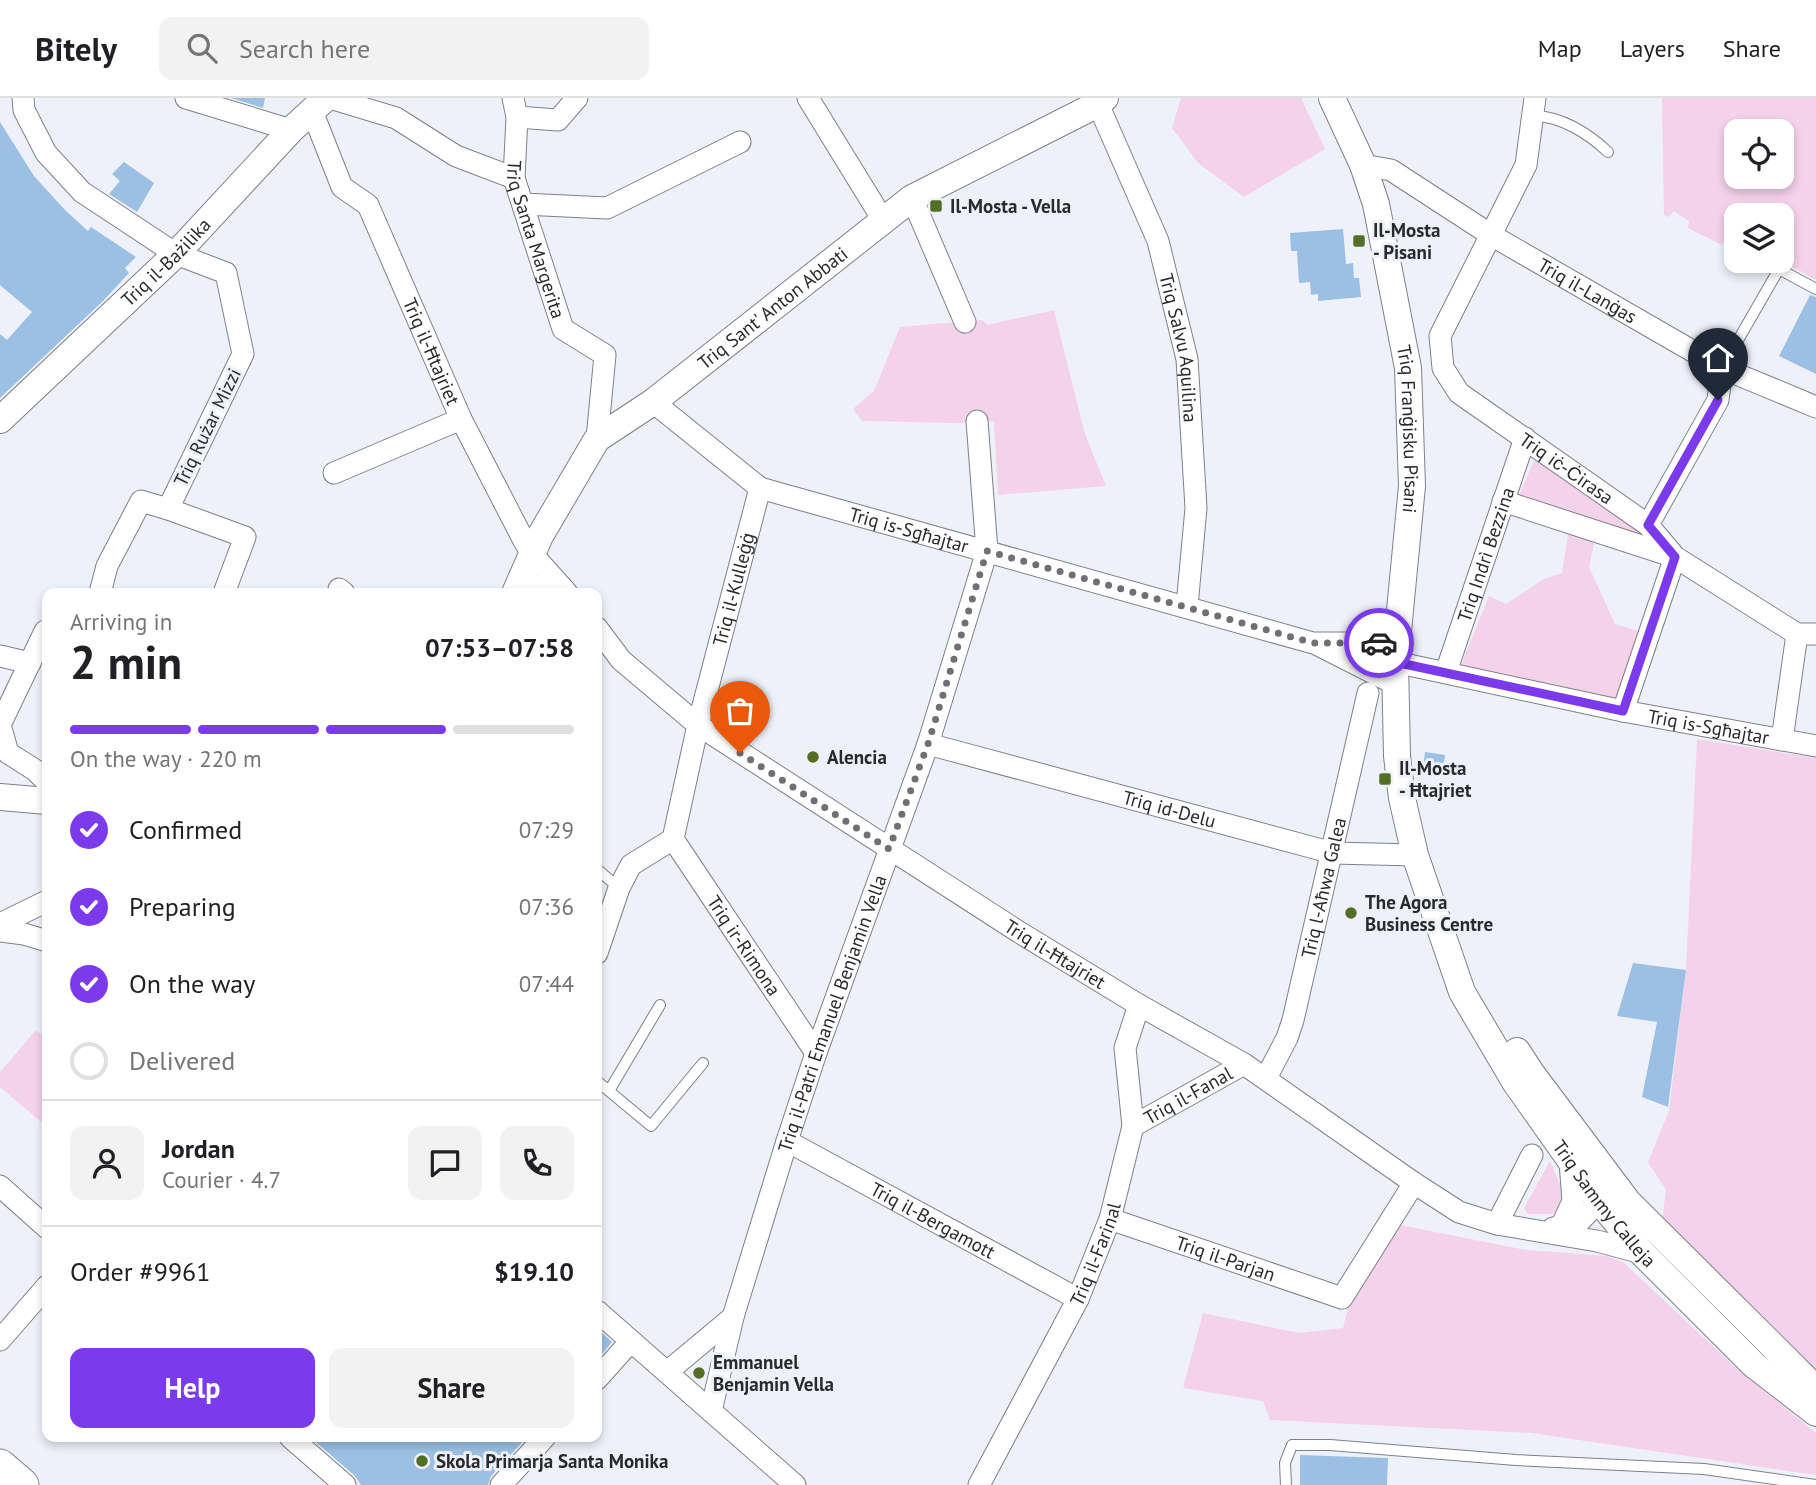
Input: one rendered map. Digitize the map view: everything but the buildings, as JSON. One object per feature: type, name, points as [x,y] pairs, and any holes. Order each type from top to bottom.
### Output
[{"type":"main road","points":[[0,1466],[22,1485]]},
{"type":"street","points":[[23,98],[24,110],[46,153],[82,192],[176,254]]},
{"type":"street","points":[[186,98],[291,130]]},
{"type":"street","points":[[515,108],[558,120],[577,98]]},
{"type":"street","points":[[808,98],[884,220]]},
{"type":"street","name":"Triq Franġisku Pisani","points":[[1332,98],[1363,165],[1376,204],[1408,368],[1412,486],[1396,663],[1397,755],[1402,798],[1415,855]]},
{"type":"street","name":"Triq Sant' Anton Abbati","points":[[517,588],[536,545],[597,439],[653,402],[912,198],[1102,101]]},
{"type":"street","name":"Triq Salvu Aquilina","points":[[1102,101],[1158,241],[1187,359],[1196,508],[1187,606]]},
{"type":"street","points":[[323,102],[396,118],[456,156],[514,178]]},
{"type":"street","name":"Triq il-Bażilika","points":[[0,420],[176,254],[291,130],[323,102]]},
{"type":"street","name":"Triq il-Ħtajriet","points":[[323,102],[342,187],[368,205],[461,419],[536,545],[565,588]]},
{"type":"street","name":"Triq iċ-Ċirasa","points":[[1534,107],[1526,165],[1440,336],[1443,368],[1459,393],[1648,525],[1675,557],[1806,634]]},
{"type":"street","name":"Triq Santa Margerita","points":[[515,108],[514,178],[563,329],[605,355],[597,439]]},
{"type":"street","points":[[523,204],[607,208],[740,142]]},
{"type":"street","name":"Triq il-Lanġas","points":[[1363,165],[1391,170],[1491,235],[1722,368],[1816,407]]},
{"type":"street","points":[[912,198],[965,322]]},
{"type":"street","name":"Triq Rużar Mizzi","points":[[168,509],[243,354],[226,273],[176,254]]},
{"type":"street","points":[[1648,525],[1718,400],[1722,368]]},
{"type":"street","name":"Triq is-Sgħajtar","points":[[653,402],[760,488],[1313,643],[1623,711],[1816,746]]},
{"type":"street","points":[[334,473],[461,419]]},
{"type":"street","points":[[978,421],[987,551]]},
{"type":"street","name":"Triq Indrì Bezzina","points":[[1446,672],[1525,438]]},
{"type":"street","name":"Triq il-Kulleġġ","points":[[673,839],[698,725],[760,488]]},
{"type":"street","name":"Triq Rużar Mizzi","points":[[101,588],[107,566],[141,501],[245,537],[227,588]]},
{"type":"street","points":[[1503,501],[1675,557],[1623,711]]},
{"type":"street","name":"Triq il-Patri Emanuel Benjamin Vella","points":[[712,1411],[733,1317],[787,1141],[816,1053],[928,744],[987,551]]},
{"type":"street","points":[[1782,740],[1806,634]]},
{"type":"street","name":"Triq il-Ħtajriet","points":[[602,635],[621,660],[698,725],[889,849],[1139,1004],[1266,1078],[1414,1183],[1460,1212],[1497,1224],[1557,1231],[1642,1253]]},
{"type":"street","points":[[42,639],[0,725],[8,753],[42,777]]},
{"type":"street","points":[[1313,643],[1396,663]]},
{"type":"street","points":[[0,656],[30,663]]},
{"type":"street","name":"Triq l-Aħwa Galea","points":[[1266,1078],[1287,1038],[1293,1020],[1368,693]]},
{"type":"street","name":"Triq id-Delu","points":[[928,744],[1333,853],[1415,855]]},
{"type":"street","points":[[0,797],[42,801]]},
{"type":"street","points":[[602,938],[619,888],[631,864],[673,839]]},
{"type":"street","name":"Triq ir-Rimona","points":[[673,839],[816,1053]]},
{"type":"street","name":"Triq Sammy Calleja","points":[[1415,855],[1462,992],[1515,1082],[1570,1162],[1616,1198],[1816,1389]]},
{"type":"street","points":[[0,924],[42,903]]},
{"type":"street","points":[[0,931],[42,939]]},
{"type":"street","name":"Triq Sammy Calleja","points":[[1448,952],[1474,984],[1616,1198],[1642,1253],[1754,1365],[1816,1413]]},
{"type":"street","name":"Triq il-Farinal","points":[[979,1485],[1078,1299],[1110,1219],[1133,1126],[1125,1048],[1139,1004]]},
{"type":"street","name":"Triq il-Fanal","points":[[1133,1126],[1244,1064]]},
{"type":"street","name":"Triq il-Bergamott","points":[[787,1141],[1078,1299]]},
{"type":"street","points":[[1497,1224],[1532,1156]]},
{"type":"street","points":[[1570,1162],[1573,1201],[1557,1231],[1584,1231],[1616,1198]]},
{"type":"street","name":"Triq il-Parjan","points":[[1110,1219],[1342,1298],[1414,1183]]},
{"type":"street","points":[[0,1186],[42,1224]]},
{"type":"street","points":[[0,1340],[42,1292]]},
{"type":"street","points":[[602,1315],[795,1485]]},
{"type":"street","points":[[667,1372],[733,1317]]},
{"type":"street","points":[[602,1373],[631,1341]]},
{"type":"street","points":[[296,1442],[345,1485]]},
{"type":"street","points":[[501,1485],[540,1442]]},
{"type":"lane","points":[[1534,107],[1543,115],[1590,134],[1608,152]]},
{"type":"lane","points":[[1722,368],[1779,269],[1816,289]]},
{"type":"lane","points":[[602,873],[619,888]]},
{"type":"lane","points":[[609,1091],[660,1004]]},
{"type":"lane","points":[[602,1085],[651,1126],[703,1063]]},
{"type":"lane","points":[[1286,1485],[1285,1463],[1293,1445],[1330,1445],[1452,1456],[1704,1469],[1736,1479],[1816,1485]]},
{"type":"shaded area","points":[[1181,98],[1301,98],[1325,149],[1244,197],[1198,163],[1172,128]]},
{"type":"shaded area","points":[[1662,98],[1816,98],[1816,280],[1794,268],[1794,203],[1724,203],[1722,245],[1688,228],[1689,221],[1674,211],[1669,217],[1664,215]]},
{"type":"shaded area","points":[[1054,310],[1085,434],[1106,486],[998,495],[994,421],[862,421],[853,409],[874,391],[900,327],[982,320],[987,325]]},
{"type":"shaded area","points":[[1536,456],[1641,534],[1518,498]]},
{"type":"shaded area","points":[[1569,529],[1595,538],[1589,567],[1615,624],[1638,631],[1615,705],[1459,670],[1489,596],[1506,604],[1544,579],[1562,573]]},
{"type":"shaded area","points":[[1697,739],[1816,758],[1816,1373],[1662,1222],[1666,1190],[1648,1162],[1669,1111],[1686,970]]},
{"type":"shaded area","points":[[36,1030],[42,1035],[42,1123],[0,1087],[0,1072]]},
{"type":"shaded area","points":[[1550,1161],[1566,1198],[1553,1214],[1528,1214],[1524,1208]]},
{"type":"shaded area","points":[[1400,1225],[1526,1250],[1608,1256],[1624,1263],[1734,1366],[1816,1433],[1816,1475],[1532,1433],[1270,1420],[1263,1401],[1183,1388],[1203,1313],[1299,1333],[1343,1328],[1348,1308]]},
{"type":"way so far","points":[[740,753],[889,849],[928,744],[987,551],[1313,643],[1379,643]]},
{"type":"place","name":"Il-Mosta - Vella","points":[[936,206]]},
{"type":"place","name":"Il-Mosta - Pisani","points":[[1359,241]]},
{"type":"place","name":"Alencia","points":[[813,757]]},
{"type":"place","name":"Il-Mosta - Ħtajriet","points":[[1385,779]]},
{"type":"place","name":"The Agora Business Centre","points":[[1351,913]]},
{"type":"place","name":"Emmanuel Benjamin Vella","points":[[699,1373]]},
{"type":"place","name":"Skola Primarja Santa Monika","points":[[422,1461]]},
{"type":"route","points":[[1379,643],[1396,643],[1395,662],[1623,711],[1675,557],[1648,525],[1718,400]]}]
